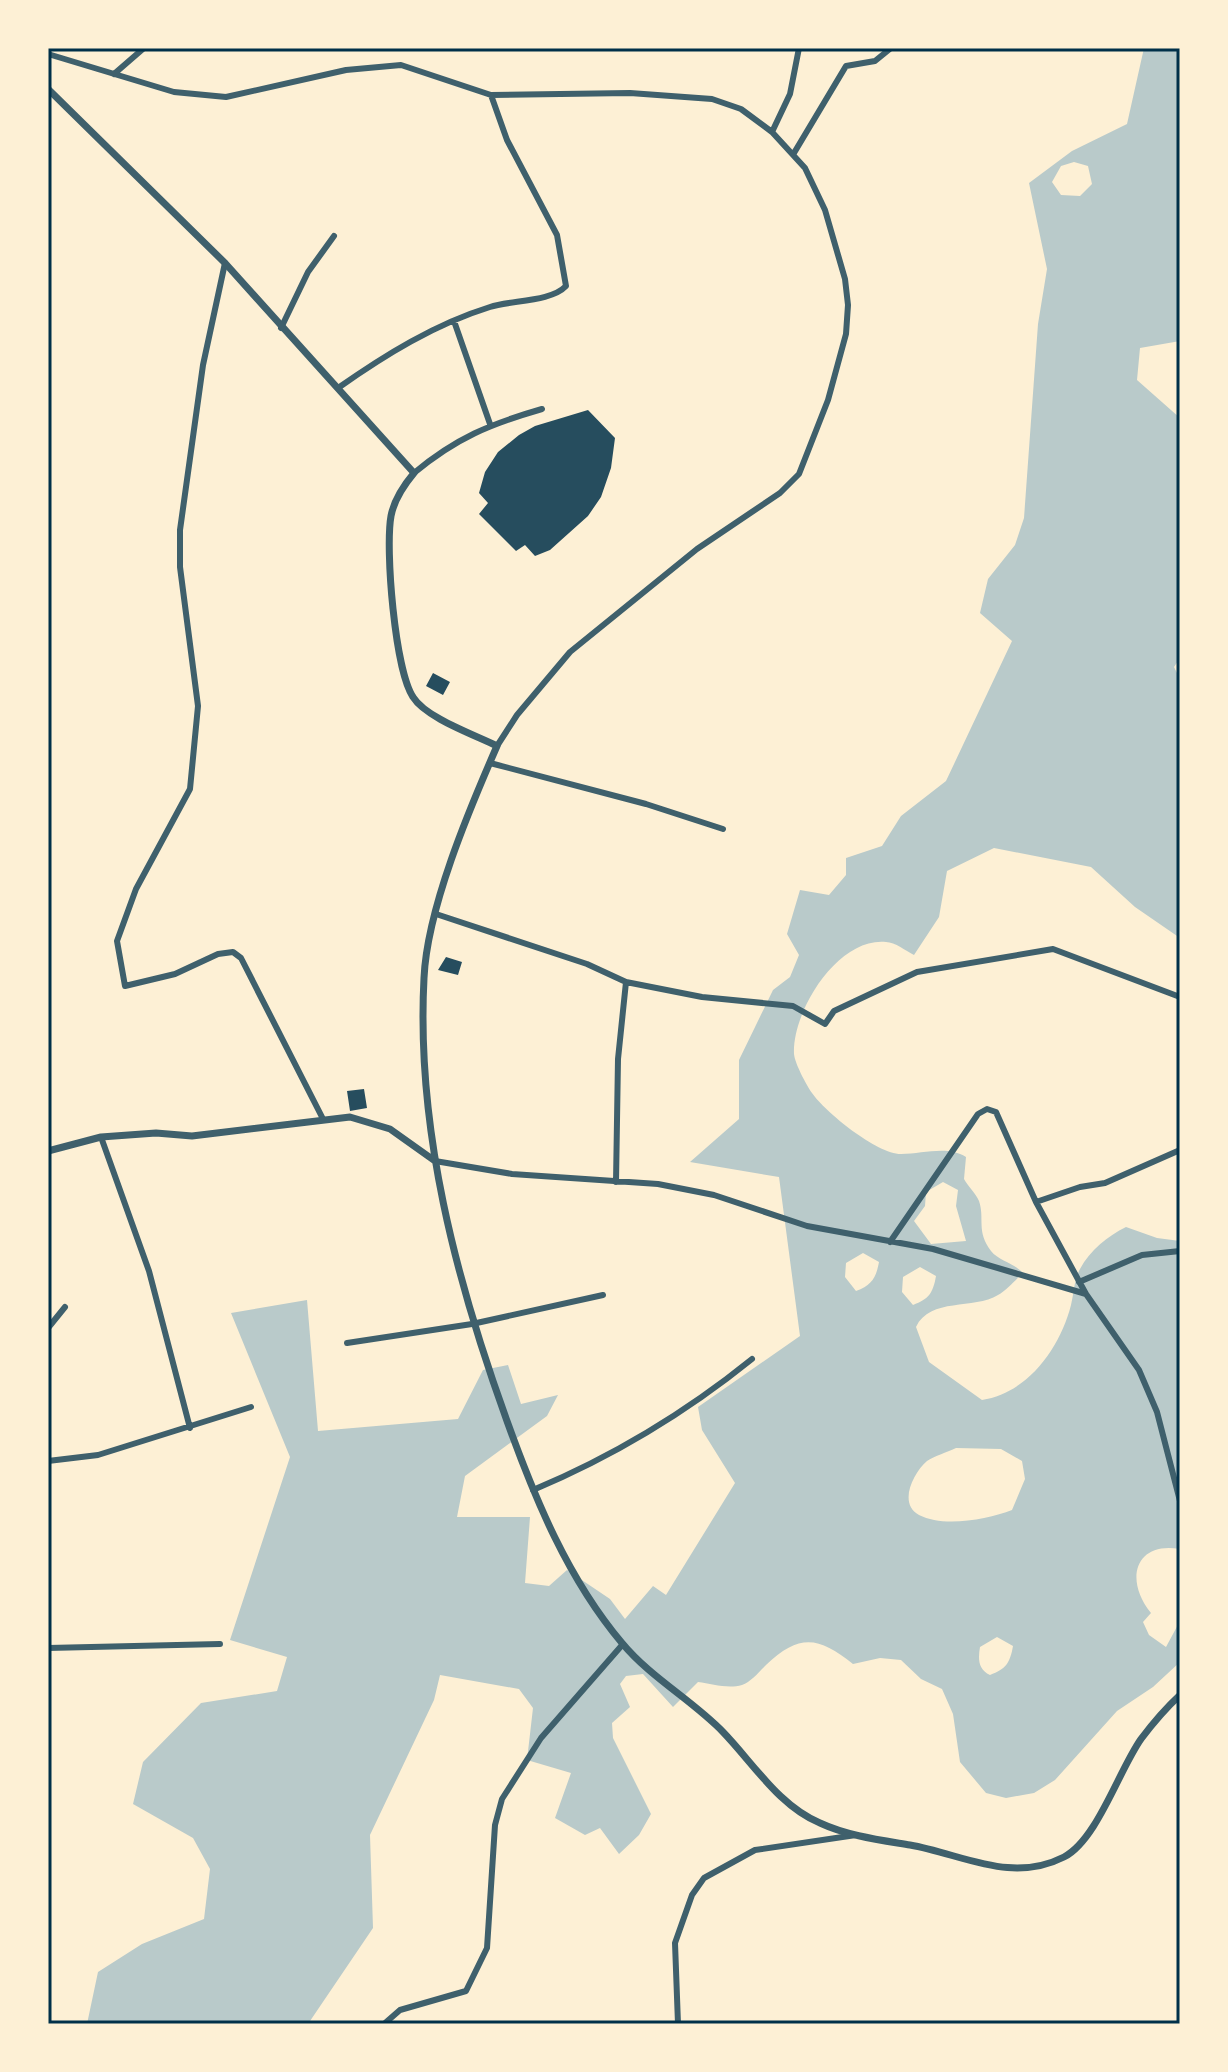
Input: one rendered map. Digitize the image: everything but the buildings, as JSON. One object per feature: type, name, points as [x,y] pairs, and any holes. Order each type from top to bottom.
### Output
[{"type":"street","points":[[114,74],[144,48]]},
{"type":"street","points":[[772,132],[790,94],[799,48]]},
{"type":"street","points":[[794,153],[846,66],[875,61],[891,48]]},
{"type":"street","points":[[48,54],[174,92],[226,97],[346,70],[401,65],[491,95],[630,93],[712,99],[741,109],[794,153],[817,187],[847,291],[846,334],[809,455],[799,474],[780,493],[697,549],[570,652],[517,715],[490,763],[436,914],[424,976],[425,1058],[435,1161],[472,1324],[533,1490],[554,1537],[590,1599],[623,1644],[722,1731],[783,1799],[817,1822],[856,1835],[933,1849],[984,1866],[1029,1870],[1068,1856],[1090,1829],[1140,1740],[1180,1695]]},
{"type":"street","points":[[48,89],[225,263],[414,473]]},
{"type":"street","points":[[338,388],[383,357],[454,321],[504,303],[558,293],[567,280],[552,223],[507,140],[491,95]]},
{"type":"street","points":[[281,328],[308,272],[334,236]]},
{"type":"street","points":[[225,263],[203,365],[180,530],[180,567],[198,706],[190,789],[166,827],[136,889],[117,941],[125,986],[175,974],[218,954],[233,952],[241,958],[323,1119]]},
{"type":"street","points":[[454,321],[490,424]]},
{"type":"street","points":[[497,746],[426,710],[413,697],[405,677],[389,558],[391,514],[402,488],[414,473],[446,446],[490,424],[542,409]]},
{"type":"street","points":[[490,763],[646,804],[723,829]]},
{"type":"street","points":[[436,914],[587,964],[626,982],[702,997],[793,1006],[825,1024],[834,1011],[917,972],[1053,949],[1180,997]]},
{"type":"street","points":[[616,1182],[618,1059],[626,982]]},
{"type":"street","points":[[890,1242],[965,1131],[987,1109],[996,1112],[1036,1202],[1079,1282],[1139,1370],[1157,1412],[1180,1501]]},
{"type":"street","points":[[48,1151],[101,1137],[156,1133],[192,1136],[350,1117],[375,1122],[435,1161],[512,1174],[658,1184],[714,1195],[807,1226],[933,1249],[1086,1294]]},
{"type":"street","points":[[101,1137],[149,1271],[190,1428]]},
{"type":"street","points":[[1036,1202],[1080,1187],[1105,1183],[1180,1150]]},
{"type":"street","points":[[1079,1282],[1142,1255],[1180,1251]]},
{"type":"street","points":[[347,1343],[472,1324],[603,1295]]},
{"type":"street","points":[[48,1328],[65,1307]]},
{"type":"street","points":[[533,1490],[584,1468],[660,1428],[752,1359]]},
{"type":"street","points":[[48,1461],[98,1455],[251,1407]]},
{"type":"street","points":[[48,1648],[220,1644]]},
{"type":"street","points":[[384,2024],[400,2010],[466,1991],[487,1948],[495,1825],[502,1799],[541,1738],[623,1644]]},
{"type":"street","points":[[678,2024],[675,1943],[692,1895],[704,1878],[755,1850],[856,1835]]},
{"type":"shaded area","points":[[1144,48],[1180,48],[1180,341],[1140,348],[1137,380],[1180,418],[1180,658],[1174,667],[1180,679],[1180,938],[1135,907],[1091,867],[994,848],[947,871],[939,917],[914,955],[889,942],[868,944],[851,951],[835,964],[810,998],[795,1037],[794,1054],[812,1093],[840,1121],[866,1140],[901,1154],[951,1151],[966,1157],[964,1179],[979,1201],[986,1244],[994,1254],[1023,1273],[998,1295],[931,1311],[916,1327],[929,1362],[982,1400],[1014,1388],[1040,1366],[1066,1321],[1080,1269],[1106,1239],[1126,1227],[1157,1238],[1180,1241],[1180,1549],[1153,1551],[1144,1557],[1136,1576],[1138,1588],[1151,1613],[1143,1622],[1149,1635],[1166,1647],[1180,1621],[1180,1662],[1153,1687],[1117,1711],[1055,1780],[1034,1793],[1006,1798],[986,1793],[960,1762],[953,1714],[942,1689],[921,1679],[901,1660],[880,1658],[853,1664],[830,1648],[810,1642],[800,1644],[778,1655],[745,1684],[726,1686],[698,1682],[673,1707],[643,1674],[626,1676],[620,1684],[630,1707],[612,1723],[613,1738],[651,1814],[639,1835],[619,1854],[600,1828],[585,1835],[555,1818],[571,1773],[527,1760],[533,1708],[519,1689],[440,1675],[434,1700],[370,1835],[373,1928],[308,2024],[87,2024],[98,1972],[142,1944],[204,1919],[210,1869],[193,1838],[133,1804],[143,1762],[201,1703],[277,1691],[287,1657],[230,1640],[290,1457],[231,1313],[307,1300],[318,1431],[458,1419],[483,1370],[508,1365],[521,1404],[558,1395],[547,1416],[465,1476],[457,1517],[530,1517],[525,1583],[549,1586],[567,1570],[610,1599],[625,1619],[653,1586],[666,1595],[735,1483],[702,1430],[698,1407],[800,1336],[779,1177],[690,1162],[739,1119],[739,1060],[773,990],[790,977],[799,955],[787,934],[800,890],[829,895],[846,875],[846,858],[882,846],[901,816],[946,781],[1012,641],[980,613],[988,579],[1015,545],[1024,518],[1038,324],[1047,269],[1029,183],[1072,151],[1127,124]],"holes":[[[1074,162],[1088,166],[1092,184],[1080,196],[1061,195],[1052,182],[1061,166]],[[943,1182],[958,1190],[956,1206],[966,1241],[931,1244],[914,1221],[925,1206],[926,1192]],[[863,1253],[879,1262],[872,1280],[861,1289],[856,1291],[845,1277],[846,1263]],[[920,1267],[936,1276],[929,1295],[913,1305],[902,1292],[903,1277]],[[956,1448],[1001,1449],[1022,1461],[1025,1479],[1012,1510],[953,1522],[919,1515],[909,1504],[910,1488],[917,1473],[933,1457]],[[997,1637],[1013,1646],[1006,1665],[990,1675],[981,1667],[980,1647]]]}]
